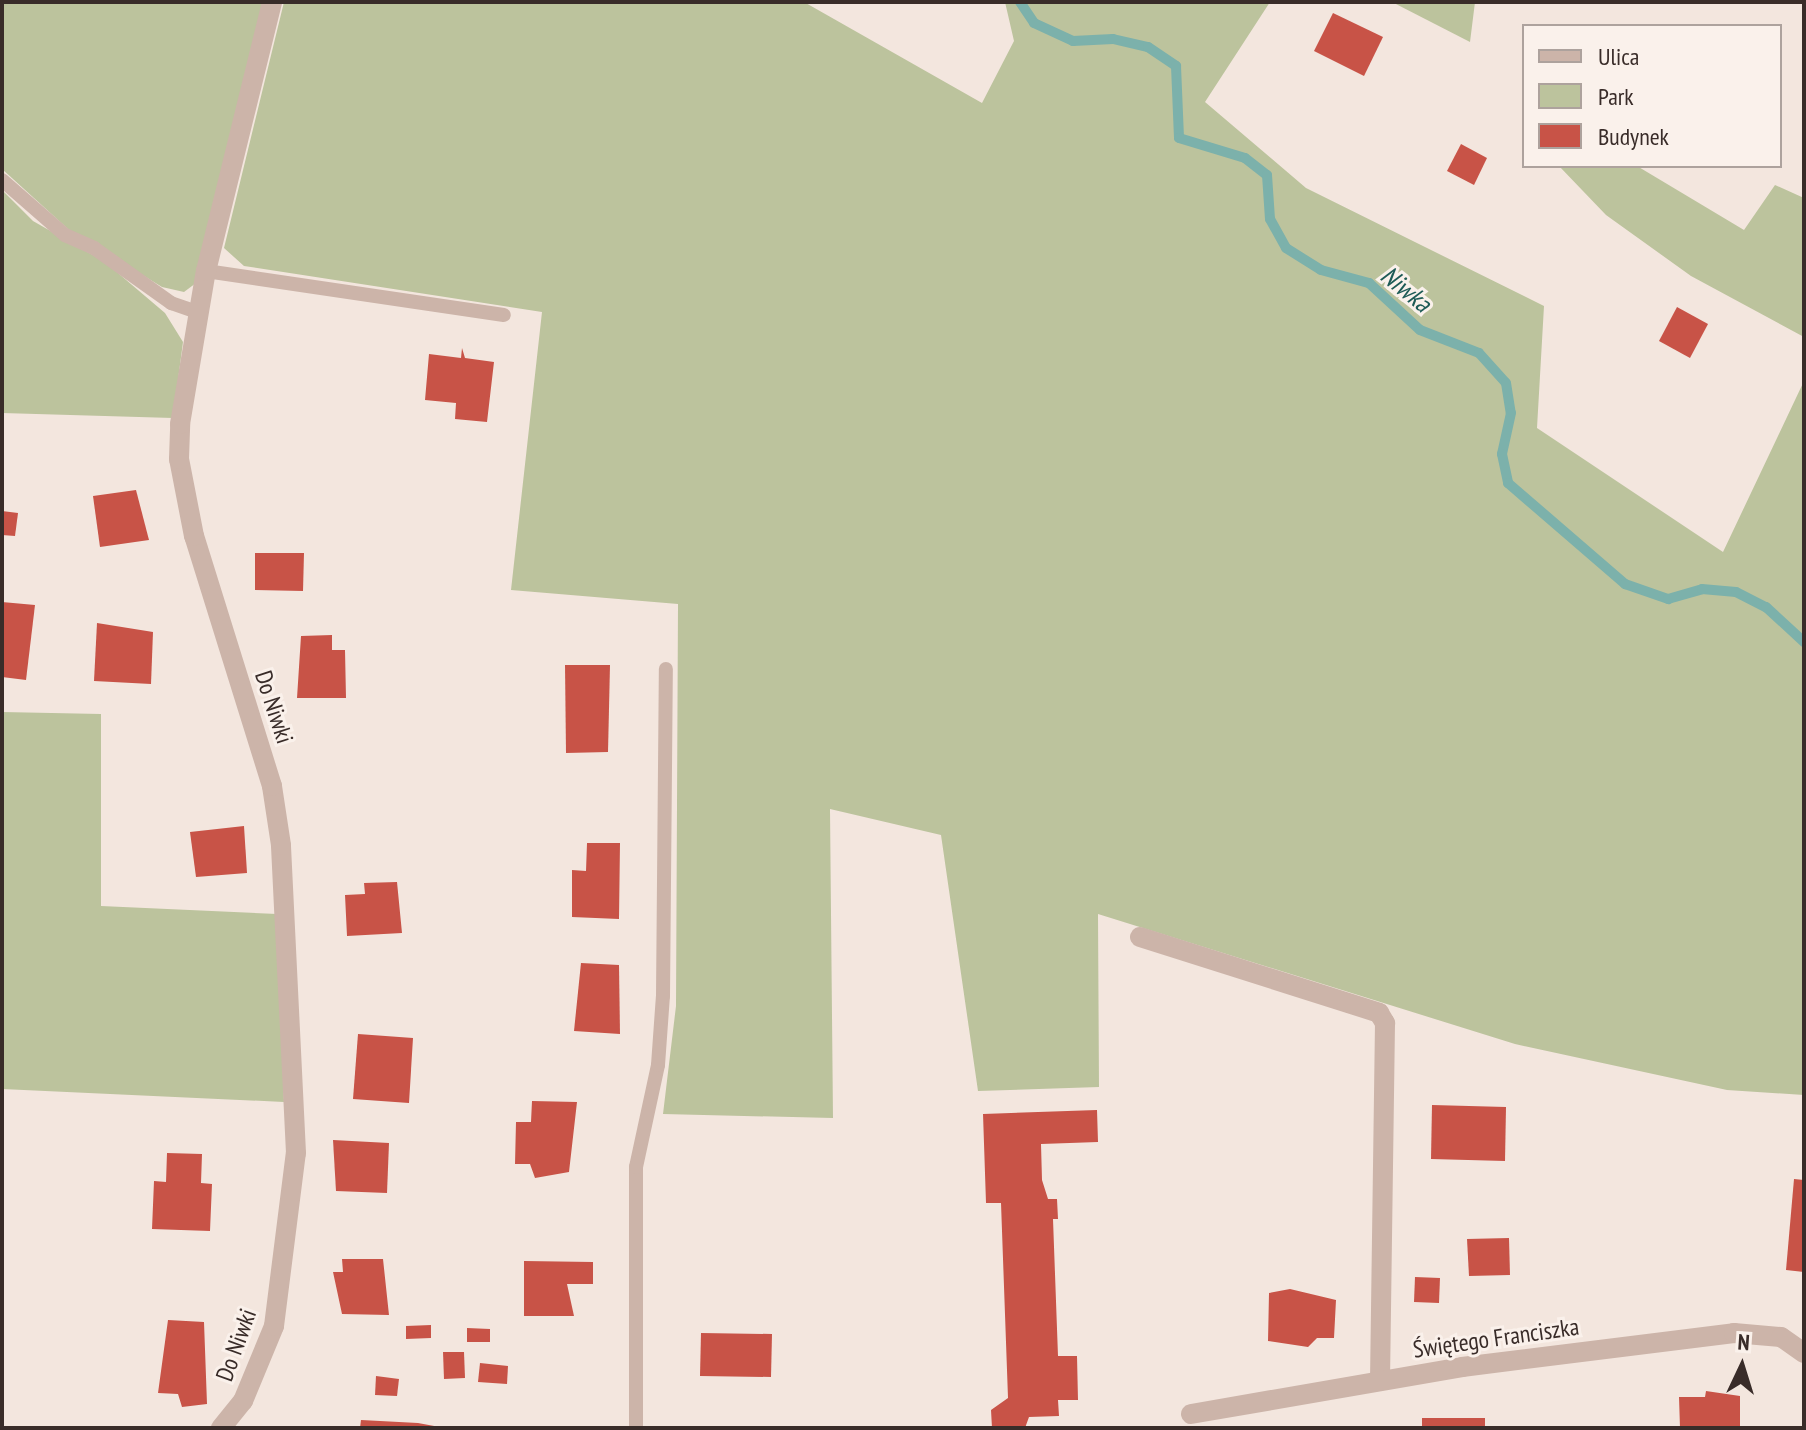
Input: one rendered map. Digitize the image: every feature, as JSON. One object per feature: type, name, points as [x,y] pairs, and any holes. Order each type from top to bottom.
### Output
[{"type":"street","name":"Do Niwki","points":[[221,1428],[243,1401],[274,1326],[296,1153],[281,845],[272,786],[194,536],[179,459],[206,271],[272,2]]},
{"type":"street","points":[[1140,937],[1379,1013],[1385,1023],[1380,1381]]},
{"type":"street","name":"Świętego Franciszka","points":[[1191,1414],[1380,1381],[1734,1333],[1781,1337],[1804,1353]]},
{"type":"lane","points":[[2,180],[65,235],[94,248],[171,303],[200,313]]},
{"type":"lane","points":[[206,271],[504,315]]},
{"type":"lane","points":[[636,1428],[636,1167],[658,1065],[663,996],[666,669]]},
{"type":"green space","points":[[2,2],[265,2],[196,283],[184,292],[162,287],[68,229],[2,169]]},
{"type":"green space","points":[[284,2],[804,2],[982,103],[1014,41],[1005,2],[1270,2],[1205,102],[1306,188],[1544,306],[1537,428],[1723,552],[1804,381],[1804,1095],[1727,1090],[1515,1044],[1098,914],[1099,1087],[978,1091],[941,835],[830,809],[833,1118],[663,1114],[676,1006],[678,604],[511,590],[542,312],[244,266],[224,248]]},
{"type":"green space","points":[[1392,2],[1475,2],[1470,42]]},
{"type":"green space","points":[[1561,168],[1640,168],[1744,230],[1775,185],[1804,198],[1804,337],[1691,276],[1606,215]]},
{"type":"green space","points":[[2,190],[33,221],[105,262],[165,313],[183,342],[173,418],[2,413]]},
{"type":"green space","points":[[2,712],[101,714],[101,906],[277,914],[284,1102],[2,1089]]},
{"type":"building","points":[[1333,13],[1383,37],[1364,76],[1314,51]]},
{"type":"building","points":[[1461,144],[1487,158],[1474,185],[1447,171]]},
{"type":"building","points":[[1677,307],[1708,324],[1690,358],[1659,341]]},
{"type":"building","points":[[462,348],[465,358],[494,362],[487,422],[455,419],[456,403],[425,400],[429,354],[461,358]]},
{"type":"building","points":[[136,490],[149,540],[100,547],[93,496]]},
{"type":"building","points":[[2,511],[18,513],[15,536],[2,535]]},
{"type":"building","points":[[255,553],[304,553],[303,591],[255,590]]},
{"type":"building","points":[[2,602],[35,605],[26,680],[2,677]]},
{"type":"building","points":[[97,623],[153,632],[151,684],[94,681]]},
{"type":"building","points":[[332,635],[332,650],[345,650],[346,698],[297,698],[301,636]]},
{"type":"building","points":[[565,665],[610,665],[608,752],[566,753]]},
{"type":"building","points":[[244,826],[247,873],[196,877],[190,832]]},
{"type":"building","points":[[587,843],[620,843],[619,919],[572,917],[572,870],[586,871]]},
{"type":"building","points":[[397,882],[402,933],[347,936],[345,895],[365,894],[364,883]]},
{"type":"building","points":[[581,963],[619,965],[620,1034],[574,1031]]},
{"type":"building","points":[[358,1034],[413,1038],[409,1103],[353,1099]]},
{"type":"building","points":[[532,1101],[577,1102],[569,1172],[535,1178],[530,1164],[515,1164],[516,1122],[531,1122]]},
{"type":"building","points":[[1432,1105],[1506,1107],[1505,1161],[1431,1159]]},
{"type":"building","points":[[1097,1110],[1098,1142],[1041,1144],[1042,1180],[1048,1199],[1057,1199],[1058,1219],[1053,1219],[1058,1356],[1077,1356],[1078,1400],[1058,1400],[1059,1416],[1029,1417],[1025,1428],[992,1428],[991,1410],[1008,1398],[1001,1203],[986,1203],[983,1114]]},
{"type":"building","points":[[333,1140],[389,1143],[387,1193],[336,1191]]},
{"type":"building","points":[[167,1153],[202,1154],[201,1183],[212,1184],[210,1231],[152,1229],[154,1181],[166,1182]]},
{"type":"building","points":[[1794,1179],[1804,1180],[1804,1272],[1786,1270]]},
{"type":"building","points":[[1509,1238],[1510,1275],[1469,1276],[1467,1239]]},
{"type":"building","points":[[342,1259],[383,1259],[389,1315],[342,1314],[333,1272],[343,1272]]},
{"type":"building","points":[[524,1261],[593,1262],[593,1284],[567,1284],[574,1316],[524,1316]]},
{"type":"building","points":[[1415,1277],[1440,1278],[1439,1303],[1414,1302]]},
{"type":"building","points":[[1290,1289],[1336,1300],[1334,1338],[1317,1338],[1308,1347],[1268,1341],[1269,1293]]},
{"type":"building","points":[[168,1320],[204,1322],[207,1404],[182,1407],[178,1394],[158,1393]]},
{"type":"building","points":[[431,1325],[431,1338],[406,1339],[406,1326]]},
{"type":"building","points":[[467,1328],[490,1329],[490,1342],[467,1342]]},
{"type":"building","points":[[701,1333],[772,1334],[771,1377],[700,1376]]},
{"type":"building","points":[[443,1352],[464,1352],[465,1378],[444,1379]]},
{"type":"building","points":[[480,1363],[508,1366],[507,1384],[478,1382]]},
{"type":"building","points":[[376,1376],[399,1379],[397,1396],[375,1395]]},
{"type":"building","points":[[1706,1391],[1740,1396],[1740,1428],[1680,1428],[1679,1397],[1705,1397]]},
{"type":"building","points":[[1422,1418],[1485,1418],[1485,1428],[1422,1428]]},
{"type":"building","points":[[361,1420],[418,1423],[445,1428],[360,1428]]},
{"type":"waterway","name":"Niwka","points":[[1020,2],[1034,23],[1073,41],[1113,39],[1148,47],[1176,66],[1179,138],[1245,158],[1267,175],[1270,219],[1286,248],[1321,270],[1369,283],[1420,330],[1479,353],[1506,383],[1511,413],[1502,454],[1508,483],[1625,584],[1668,599],[1702,589],[1736,592],[1766,607],[1804,642]]}]
